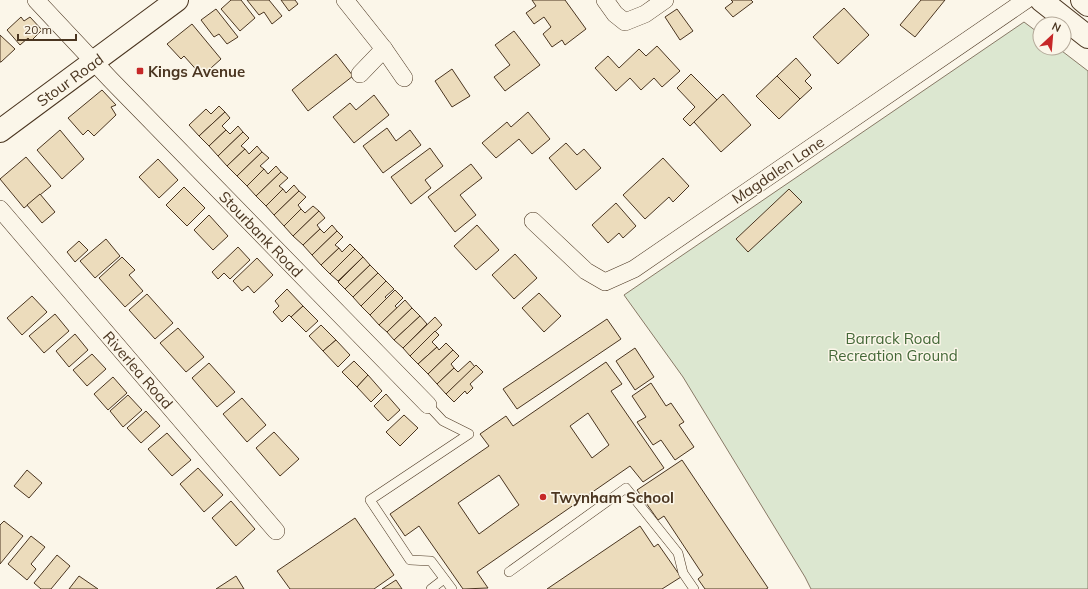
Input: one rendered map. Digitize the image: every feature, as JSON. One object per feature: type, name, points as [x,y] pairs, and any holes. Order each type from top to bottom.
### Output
[{"type":"main road","name":"Stour Road","points":[[0,131],[177,0]]},
{"type":"main road","points":[[1041,0],[1088,37]]},
{"type":"main road","points":[[1082,0],[1088,5]]},
{"type":"street","name":"Stourbank Road","points":[[36,0],[428,405]]},
{"type":"street","points":[[345,0],[384,49],[404,78]]},
{"type":"street","points":[[605,0],[615,14],[625,22],[645,14],[665,0]]},
{"type":"street","name":"Magdalen Lane","points":[[533,221],[586,271],[605,282],[634,268],[1026,0]]},
{"type":"street","points":[[360,74],[384,49]]},
{"type":"street","name":"Riverlea Road","points":[[0,209],[276,531]]},
{"type":"lane","points":[[428,405],[443,421],[469,434],[370,500],[410,560],[430,561],[452,589]]},
{"type":"lane","points":[[508,572],[626,488],[678,553],[683,573],[694,589]]},
{"type":"lane","points":[[431,589],[444,579]]},
{"type":"green space","name":"Barrack Road Recreation Ground","points":[[1024,22],[1032,28],[1032,56],[1068,56],[1088,71],[1088,589],[811,589],[683,377],[624,295]]},
{"type":"building","points":[[231,0],[241,0],[255,18],[240,31],[221,9]]},
{"type":"building","points":[[247,0],[269,0],[282,16],[272,24],[264,12],[259,15]]},
{"type":"building","points":[[281,0],[295,0],[298,4],[289,11]]},
{"type":"building","points":[[532,0],[565,0],[586,29],[565,45],[562,40],[552,47],[543,34],[551,27],[544,17],[534,24],[526,13],[536,6]]},
{"type":"building","points":[[731,0],[751,0],[753,2],[733,17],[725,8],[733,2]]},
{"type":"building","points":[[921,0],[945,0],[915,37],[900,25]]},
{"type":"building","points":[[844,8],[869,35],[838,64],[813,37]]},
{"type":"building","points":[[216,9],[238,37],[227,44],[219,34],[214,37],[201,20]]},
{"type":"building","points":[[677,9],[693,31],[680,40],[665,17]]},
{"type":"building","points":[[21,17],[24,21],[30,17],[42,30],[31,41],[28,38],[20,45],[7,30]]},
{"type":"building","points":[[192,24],[221,59],[202,76],[184,56],[181,59],[167,44]]},
{"type":"building","points":[[514,31],[540,65],[505,91],[494,77],[510,65],[495,45]]},
{"type":"building","points":[[0,35],[15,49],[1,62],[0,62]]},
{"type":"building","points":[[657,46],[680,71],[662,87],[654,78],[641,90],[630,78],[616,91],[595,68],[608,56],[619,68],[639,49],[646,56]]},
{"type":"building","points":[[336,54],[353,76],[308,111],[292,90]]},
{"type":"building","points":[[796,58],[811,75],[805,81],[812,88],[800,99],[777,76]]},
{"type":"building","points":[[452,69],[470,96],[452,107],[435,81]]},
{"type":"building","points":[[691,74],[717,100],[690,126],[683,119],[695,107],[677,88]]},
{"type":"building","points":[[777,76],[800,99],[779,119],[756,96]]},
{"type":"building","points":[[102,90],[116,105],[111,107],[116,115],[94,136],[88,130],[83,135],[68,118]]},
{"type":"building","points":[[723,94],[751,125],[721,152],[694,122]]},
{"type":"building","points":[[374,95],[389,115],[354,143],[333,117],[350,103],[356,110]]},
{"type":"building","points":[[219,106],[225,112],[199,136],[189,125],[206,109],[211,114]]},
{"type":"building","points":[[225,112],[230,118],[222,126],[226,130],[209,146],[199,136]]},
{"type":"building","points":[[528,112],[550,139],[532,154],[519,139],[496,158],[482,143],[507,122],[511,127]]},
{"type":"building","points":[[238,126],[243,132],[218,156],[209,146],[226,130],[230,134]]},
{"type":"building","points":[[387,128],[396,141],[410,130],[421,145],[383,173],[363,146]]},
{"type":"building","points":[[60,130],[84,159],[62,179],[37,150]]},
{"type":"building","points":[[243,132],[249,138],[241,146],[245,149],[227,166],[218,156]]},
{"type":"building","points":[[566,143],[577,155],[584,149],[601,168],[576,190],[549,158]]},
{"type":"building","points":[[257,146],[262,152],[237,176],[227,166],[245,149],[249,154]]},
{"type":"building","points":[[430,148],[443,166],[425,180],[431,188],[411,204],[391,177]]},
{"type":"building","points":[[262,152],[269,158],[260,166],[264,169],[247,186],[237,176]]},
{"type":"building","points":[[26,157],[51,186],[24,208],[0,179]]},
{"type":"building","points":[[663,158],[689,186],[673,202],[669,197],[645,219],[623,195]]},
{"type":"building","points":[[158,159],[178,180],[159,198],[139,177]]},
{"type":"building","points":[[471,164],[482,178],[460,195],[476,215],[455,232],[428,197]]},
{"type":"building","points":[[276,166],[281,172],[256,196],[247,186],[264,169],[268,174]]},
{"type":"building","points":[[281,172],[288,178],[279,186],[283,189],[266,206],[256,196]]},
{"type":"building","points":[[294,185],[299,191],[274,215],[266,206],[283,189],[286,193]]},
{"type":"building","points":[[184,187],[205,208],[187,226],[166,205]]},
{"type":"building","points":[[789,189],[802,202],[748,252],[736,239]]},
{"type":"building","points":[[299,191],[306,197],[298,205],[301,209],[284,226],[274,215]]},
{"type":"building","points":[[40,194],[55,212],[42,223],[27,205]]},
{"type":"building","points":[[616,203],[636,226],[623,238],[619,233],[608,243],[592,225]]},
{"type":"building","points":[[313,206],[319,211],[293,236],[284,226],[301,209],[305,213]]},
{"type":"building","points":[[319,211],[325,218],[317,225],[320,229],[303,245],[293,236]]},
{"type":"building","points":[[209,215],[228,236],[213,250],[194,230]]},
{"type":"building","points":[[332,225],[337,231],[312,255],[303,245],[320,229],[324,233]]},
{"type":"building","points":[[477,225],[499,250],[476,270],[454,246]]},
{"type":"building","points":[[337,231],[343,237],[335,245],[339,248],[321,265],[312,255]]},
{"type":"building","points":[[106,239],[120,256],[95,278],[80,261]]},
{"type":"building","points":[[79,241],[88,250],[75,262],[67,252]]},
{"type":"building","points":[[350,244],[355,249],[330,274],[321,265],[339,248],[342,252]]},
{"type":"building","points":[[238,247],[250,260],[230,279],[224,273],[218,279],[212,272]]},
{"type":"building","points":[[355,249],[363,257],[338,281],[330,274]]},
{"type":"building","points":[[515,254],[537,278],[514,299],[492,275]]},
{"type":"building","points":[[122,257],[135,270],[129,275],[143,291],[125,307],[99,278]]},
{"type":"building","points":[[363,257],[370,265],[345,289],[338,282]]},
{"type":"building","points":[[257,258],[273,275],[254,293],[248,286],[242,291],[233,281]]},
{"type":"building","points":[[370,265],[378,273],[353,297],[345,289]]},
{"type":"building","points":[[378,273],[386,281],[361,306],[353,297]]},
{"type":"building","points":[[386,281],[394,289],[385,297],[387,299],[370,315],[361,306]]},
{"type":"building","points":[[287,289],[303,306],[291,317],[289,315],[282,322],[273,312],[279,306],[275,301]]},
{"type":"building","points":[[395,290],[403,298],[395,306],[397,308],[379,325],[370,315]]},
{"type":"building","points":[[539,293],[561,316],[544,332],[522,308]]},
{"type":"building","points":[[147,294],[173,323],[155,339],[129,310]]},
{"type":"building","points":[[32,296],[47,312],[22,335],[7,318]]},
{"type":"building","points":[[405,300],[412,308],[387,332],[379,325]]},
{"type":"building","points":[[303,306],[318,321],[306,332],[291,317]]},
{"type":"building","points":[[412,308],[420,316],[394,340],[387,332]]},
{"type":"building","points":[[55,314],[69,331],[44,353],[29,336]]},
{"type":"building","points":[[420,316],[427,324],[403,348],[394,340]]},
{"type":"building","points":[[435,317],[442,325],[410,356],[403,348]]},
{"type":"building","points":[[607,319],[621,339],[517,409],[503,389]]},
{"type":"building","points":[[321,325],[336,340],[323,351],[309,336]]},
{"type":"building","points":[[178,328],[204,357],[186,372],[160,343]]},
{"type":"building","points":[[435,331],[439,335],[432,342],[437,347],[418,364],[410,356]]},
{"type":"building","points":[[75,334],[88,350],[69,367],[56,351]]},
{"type":"building","points":[[336,340],[350,355],[338,367],[323,351]]},
{"type":"building","points":[[446,343],[453,350],[428,374],[418,364],[437,347],[439,350]]},
{"type":"building","points":[[635,348],[654,377],[635,390],[616,361]]},
{"type":"building","points":[[453,350],[459,356],[451,364],[454,368],[437,384],[428,374]]},
{"type":"building","points":[[92,354],[106,369],[87,386],[73,370]]},
{"type":"building","points":[[354,361],[368,375],[357,387],[342,372]]},
{"type":"building","points":[[470,361],[475,367],[446,394],[437,384],[454,368],[458,372]]},
{"type":"building","points":[[606,362],[622,384],[611,391],[664,468],[643,482],[630,466],[477,572],[488,588],[463,589],[419,526],[405,536],[390,514],[489,446],[480,434],[506,416],[513,426]],"holes":[[[588,413],[609,445],[592,458],[570,426]],[[499,475],[519,505],[479,534],[458,503]]]},
{"type":"building","points":[[209,363],[235,392],[217,407],[192,378]]},
{"type":"building","points":[[476,365],[483,372],[470,384],[473,388],[467,394],[465,391],[454,402],[446,394]]},
{"type":"building","points":[[368,375],[382,391],[371,402],[357,387]]},
{"type":"building","points":[[113,377],[127,393],[108,410],[94,394]]},
{"type":"building","points":[[651,383],[666,406],[671,403],[684,422],[679,425],[694,447],[675,460],[661,440],[653,445],[637,422],[646,417],[632,396]]},
{"type":"building","points":[[386,394],[400,410],[388,421],[374,406]]},
{"type":"building","points":[[128,395],[142,410],[123,427],[110,411]]},
{"type":"building","points":[[242,398],[266,425],[247,442],[223,414]]},
{"type":"building","points":[[146,411],[160,426],[141,443],[127,428]]},
{"type":"building","points":[[404,415],[418,428],[400,446],[386,432]]},
{"type":"building","points":[[274,432],[299,459],[280,476],[256,448]]},
{"type":"building","points":[[167,433],[191,460],[172,476],[148,449]]},
{"type":"building","points":[[682,460],[768,588],[705,589],[698,579],[703,575],[664,516],[658,520],[637,490]]},
{"type":"building","points":[[198,468],[223,495],[204,512],[180,484]]},
{"type":"building","points":[[27,470],[42,483],[29,498],[14,486]]},
{"type":"building","points":[[231,501],[255,529],[236,546],[212,518]]},
{"type":"building","points":[[355,518],[394,575],[374,589],[290,589],[277,571]]},
{"type":"building","points":[[4,521],[23,536],[0,564],[0,525]]},
{"type":"building","points":[[640,526],[654,547],[658,544],[681,577],[662,589],[547,589]]},
{"type":"building","points":[[31,536],[45,547],[31,564],[36,569],[27,580],[8,564]]},
{"type":"building","points":[[57,555],[70,566],[51,589],[41,589],[34,583]]},
{"type":"building","points":[[79,576],[98,589],[69,589]]},
{"type":"building","points":[[236,576],[244,589],[216,589]]},
{"type":"building","points":[[396,580],[402,589],[382,589]]},
{"type":"place","name":"Kings Avenue","points":[[140,71]]},
{"type":"place","name":"Twynham School","points":[[543,497]]}]
